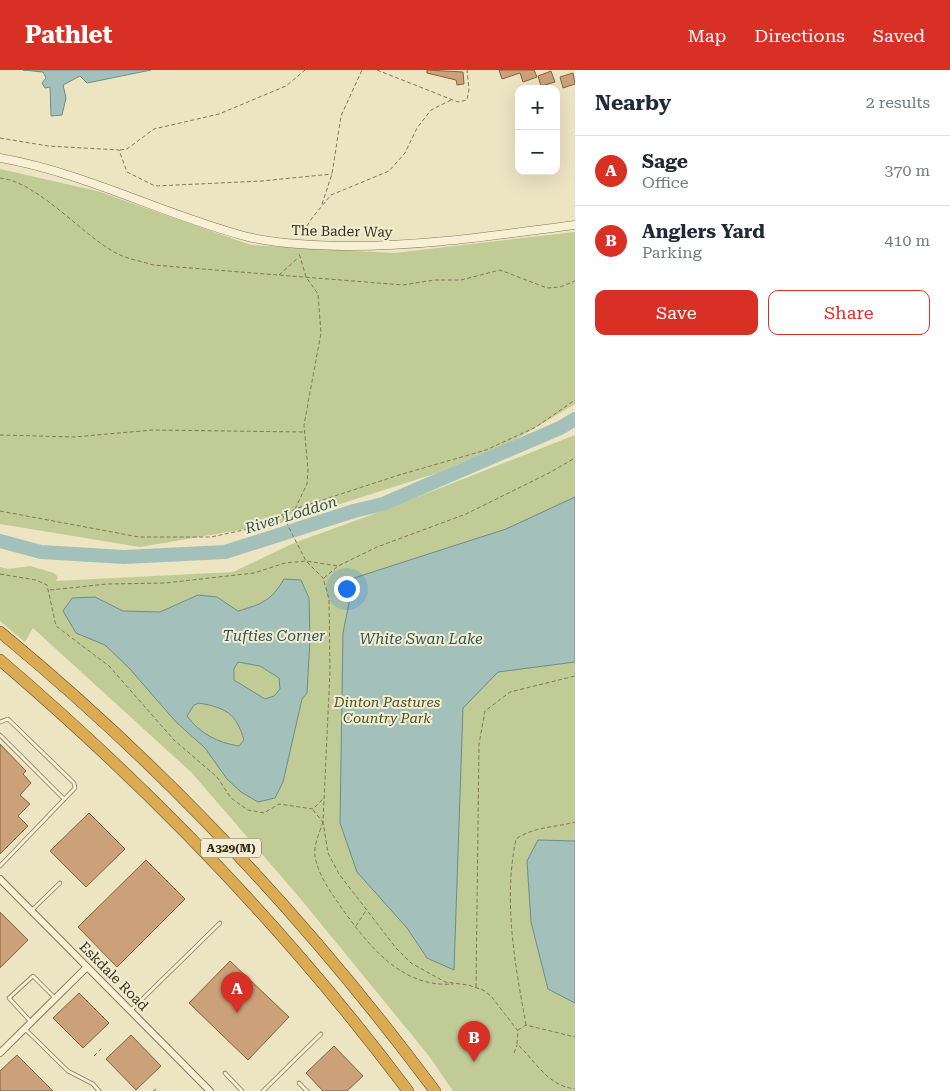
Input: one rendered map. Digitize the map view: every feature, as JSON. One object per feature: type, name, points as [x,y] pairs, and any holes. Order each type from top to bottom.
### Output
[{"type":"highway","name":"A329(M)","points":[[0,632],[125,743],[228,846],[349,982],[435,1091]]},
{"type":"highway","name":"A329(M)","points":[[0,660],[130,777],[232,881],[325,987],[408,1091]]},
{"type":"highway","name":"A329(M)","points":[[0,665],[35,690]]},
{"type":"street","name":"The Bader Way","points":[[0,158],[24,162],[88,182],[200,222],[241,234],[299,245],[363,246],[442,242],[575,225]]},
{"type":"street","name":"Eskdale Road","points":[[0,879],[210,1091]]},
{"type":"street","points":[[0,1053],[87,967]]},
{"type":"lane","points":[[0,722],[8,719],[74,783],[75,788],[0,866]]},
{"type":"lane","points":[[0,735],[64,799]]},
{"type":"lane","points":[[32,911],[60,884]]},
{"type":"lane","points":[[130,1011],[220,923]]},
{"type":"lane","points":[[31,1022],[9,998],[33,976],[55,998]]},
{"type":"lane","points":[[24,1028],[68,1070],[93,1084],[99,1091]]},
{"type":"lane","points":[[263,1091],[321,1034]]},
{"type":"lane","points":[[225,1073],[242,1091]]},
{"type":"lane","points":[[299,1083],[307,1091]]},
{"type":"path","points":[[0,138],[48,146],[127,149],[154,129],[219,114],[286,86],[305,70]]},
{"type":"path","points":[[321,207],[332,174],[341,116],[362,70]]},
{"type":"path","points":[[377,70],[458,102],[467,100],[469,89],[467,70]]},
{"type":"path","points":[[299,245],[299,239],[331,195],[389,171],[405,152],[417,128],[431,110],[451,100]]},
{"type":"path","points":[[119,150],[127,172],[155,186],[262,181],[332,174]]},
{"type":"path","points":[[0,178],[8,179],[44,199],[117,253],[162,266],[306,277],[366,284],[411,285],[434,280],[461,280],[500,270],[547,288],[560,287],[575,281]]},
{"type":"path","points":[[279,275],[299,258],[306,277],[318,294],[321,333],[307,405],[304,432],[308,476],[306,488],[294,509]]},
{"type":"path","points":[[0,511],[139,537],[211,537],[253,528],[283,516],[294,509],[399,475],[486,450],[536,427],[575,400]]},
{"type":"path","points":[[0,436],[74,437],[153,430],[304,432]]},
{"type":"path","points":[[323,578],[338,566],[391,541],[466,514],[575,458]]},
{"type":"path","points":[[283,516],[300,552],[323,578],[328,599],[330,671],[323,799],[323,822],[328,853],[339,874],[411,963],[445,982],[476,988],[491,996],[518,1031],[514,1053]]},
{"type":"path","points":[[49,590],[107,584],[165,583],[254,573],[285,563],[306,561],[338,566]]},
{"type":"path","points":[[0,574],[36,580],[48,585],[56,626],[109,666],[174,740],[217,777],[231,798],[248,810],[264,813],[279,804],[313,809],[323,822]]},
{"type":"path","points":[[476,988],[479,744],[485,711],[510,692],[575,676]]},
{"type":"path","points":[[313,809],[323,799]]},
{"type":"path","points":[[323,822],[314,854],[321,875],[356,927],[390,964],[412,978],[439,985],[458,984]]},
{"type":"path","points":[[526,1025],[515,961],[511,910],[512,859],[516,839],[526,832],[543,827],[575,822]]},
{"type":"path","points":[[356,927],[360,924],[367,910]]},
{"type":"path","points":[[518,1031],[526,1025]]},
{"type":"path","points":[[526,1025],[575,1037]]},
{"type":"path","points":[[517,1044],[542,1073],[554,1081],[575,1089]]},
{"type":"path","points":[[94,1056],[103,1047]]},
{"type":"green space","points":[[0,169],[97,191],[251,245],[394,253],[575,232],[575,404],[513,441],[437,473],[281,523],[140,547],[0,524]]},
{"type":"green space","name":"Dinton Pastures Country Park","points":[[575,435],[575,1091],[453,1091],[429,1056],[299,897],[192,773],[33,628],[25,642],[0,621],[0,567],[8,569],[30,566],[54,573],[58,577],[56,581],[233,572],[294,543],[382,511]]},
{"type":"water","points":[[23,70],[151,70],[87,83],[80,76],[63,85],[66,98],[62,115],[51,116],[50,87],[45,88],[42,83],[46,78],[43,72]]},
{"type":"water","name":"White Swan Lake","points":[[575,497],[575,662],[498,672],[463,708],[454,970],[427,958],[407,928],[357,872],[340,823],[343,633],[354,578],[506,529]]},
{"type":"water","name":"Tufties Corner","points":[[284,579],[301,580],[309,598],[310,639],[307,693],[302,699],[283,782],[275,798],[258,802],[241,792],[227,779],[205,748],[176,722],[129,668],[105,645],[76,633],[63,611],[72,598],[95,597],[123,611],[160,612],[198,595],[217,597],[238,611],[265,601],[275,592]],"holes":[[[238,662],[260,666],[279,678],[280,689],[274,696],[265,699],[234,680],[234,669]],[[199,703],[216,707],[229,713],[241,731],[244,740],[239,746],[210,736],[192,722],[187,716],[194,705]]]},
{"type":"water","points":[[538,840],[575,841],[575,1003],[548,989],[531,922],[527,861]]},
{"type":"building","points":[[427,70],[463,72],[464,84],[457,85],[456,80],[427,73]]},
{"type":"building","points":[[499,70],[534,70],[537,77],[523,82],[520,73],[502,79]]},
{"type":"building","points":[[551,71],[555,82],[541,85],[538,76]]},
{"type":"building","points":[[573,73],[575,84],[563,88],[560,77]]},
{"type":"building","points":[[0,744],[26,771],[23,774],[31,783],[20,795],[30,804],[18,816],[28,826],[0,854]]},
{"type":"building","points":[[89,813],[125,849],[86,887],[50,851]]},
{"type":"building","points":[[146,860],[185,899],[117,967],[78,927]]},
{"type":"building","points":[[0,912],[28,940],[0,968]]},
{"type":"building","points":[[230,961],[289,1017],[248,1060],[189,1003]]},
{"type":"building","points":[[79,993],[109,1023],[83,1048],[53,1018]]},
{"type":"building","points":[[131,1035],[161,1066],[136,1090],[106,1059]]},
{"type":"building","points":[[334,1046],[363,1076],[347,1091],[323,1091],[306,1073]]},
{"type":"building","points":[[17,1055],[53,1091],[0,1091],[0,1071]]},
{"type":"waterway","name":"River Loddon","points":[[0,541],[41,552],[124,557],[225,552],[354,511],[383,504],[560,428],[575,419]]},
{"type":"place","name":"Sage","points":[[237,1013]]},
{"type":"place","name":"Anglers Yard","points":[[474,1062]]}]
